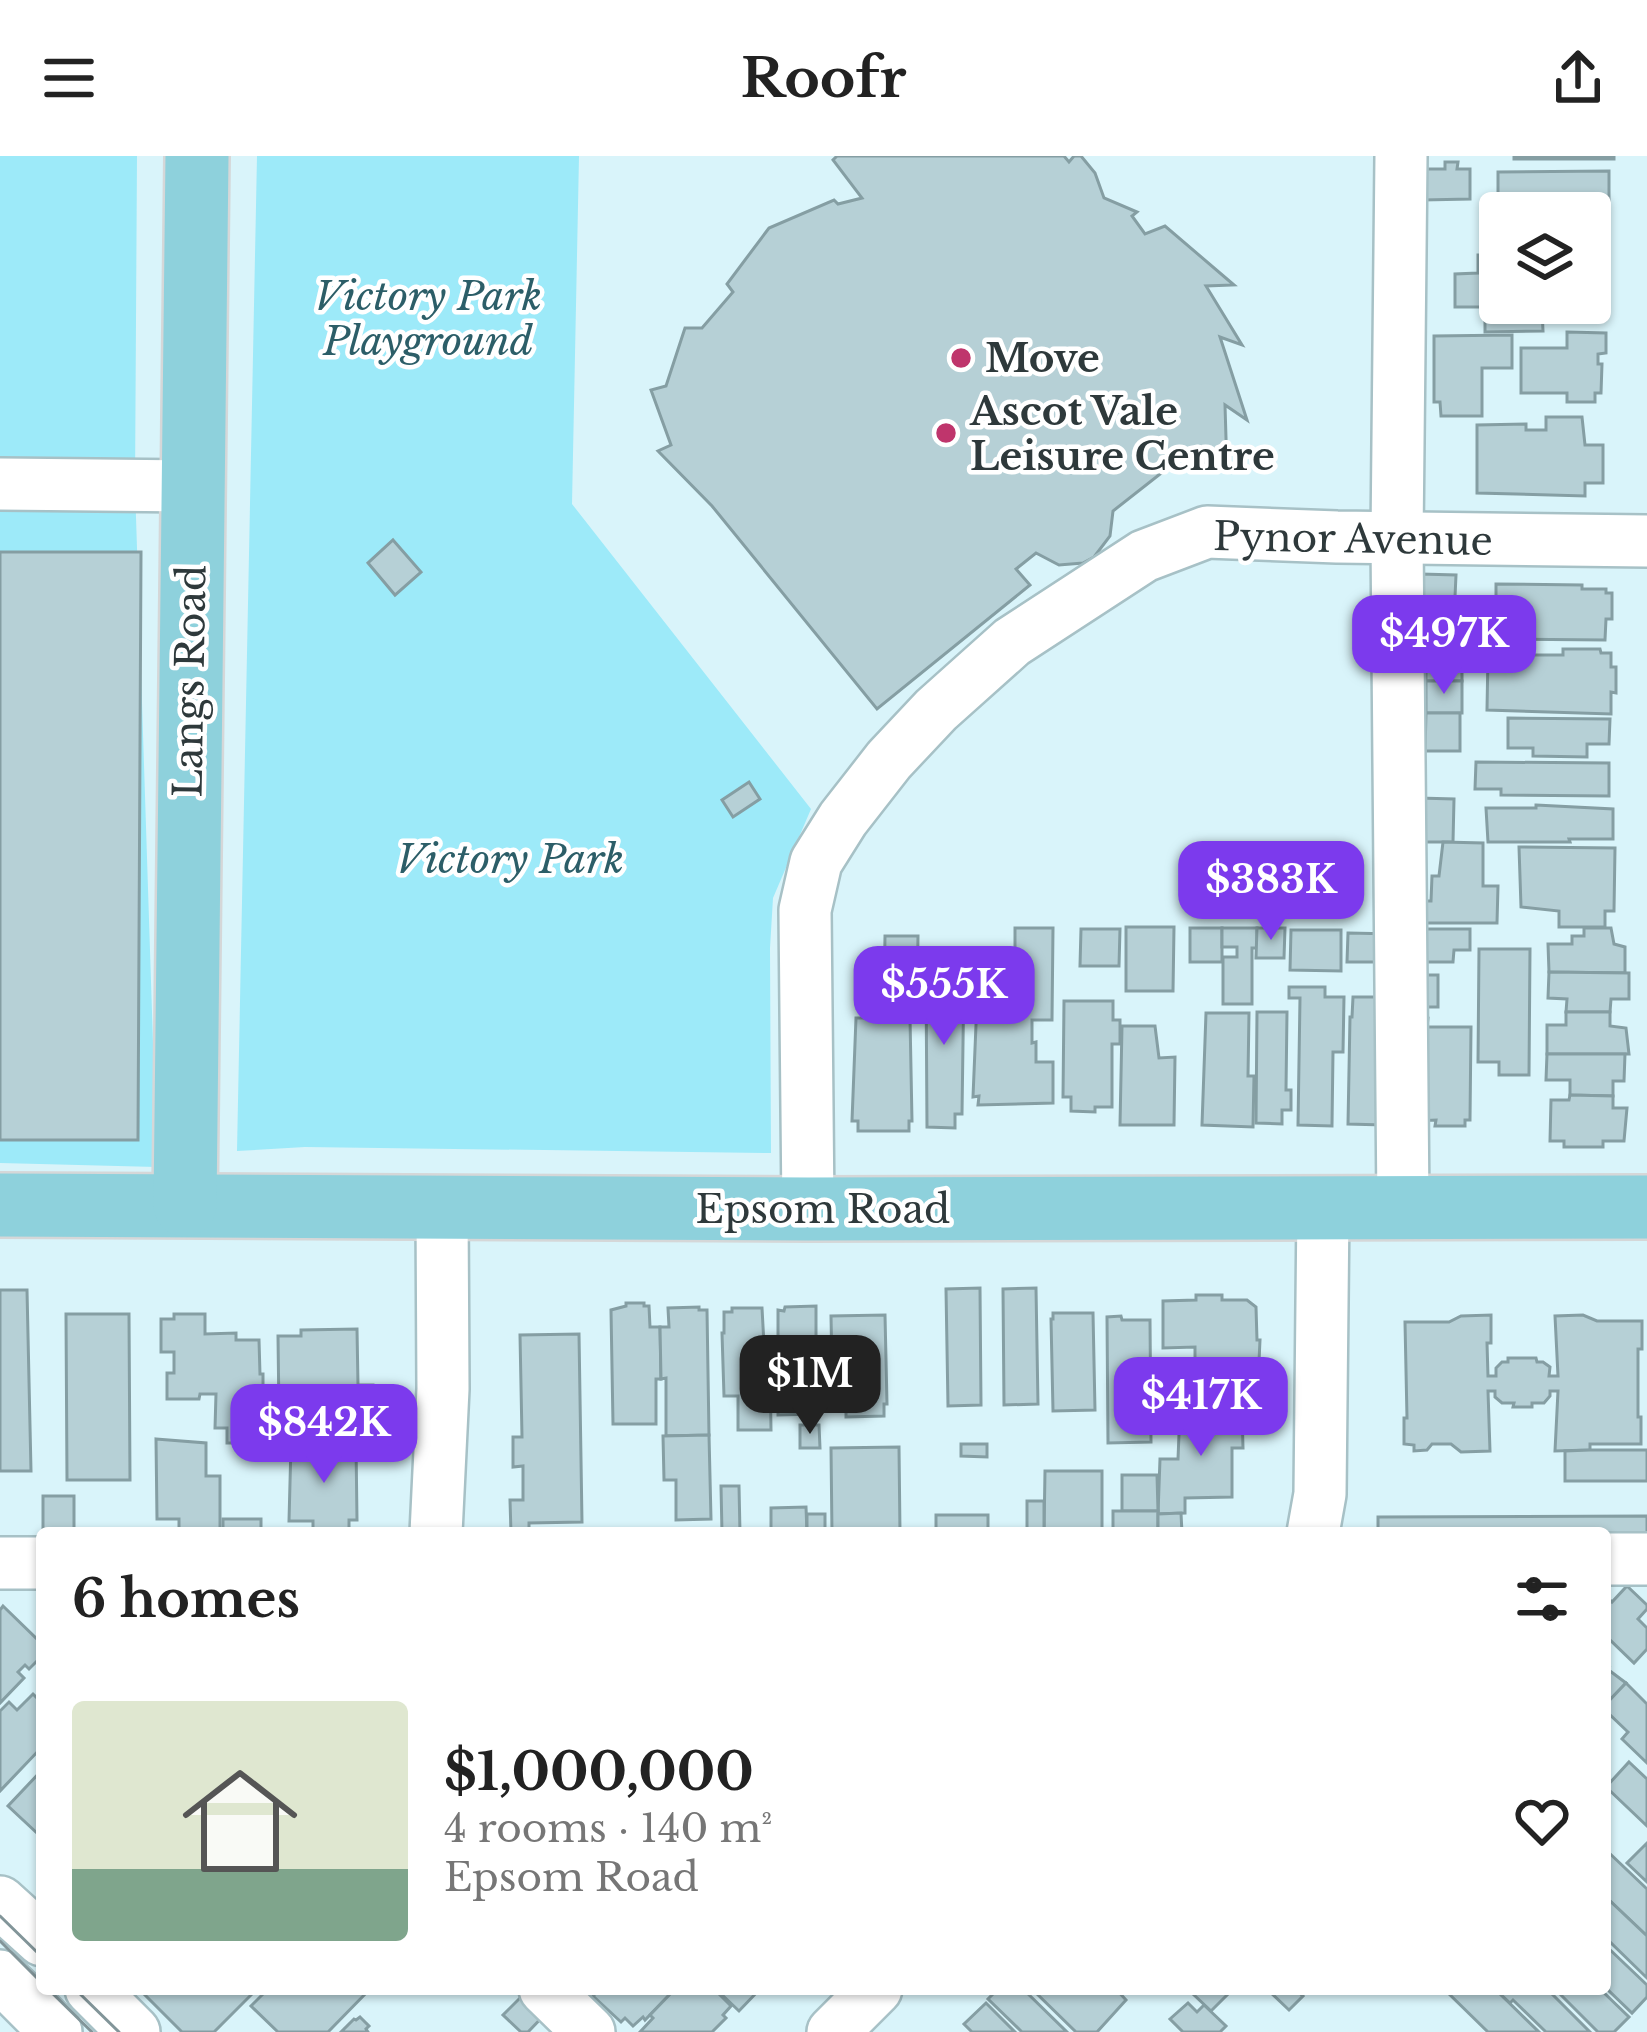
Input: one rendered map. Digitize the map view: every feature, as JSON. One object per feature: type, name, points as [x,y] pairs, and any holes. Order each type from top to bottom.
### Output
[{"type":"main road","name":"Langs Road","points":[[185,1205],[196,156]]},
{"type":"main road","name":"Epsom Road","points":[[0,1204],[1647,1207]]},
{"type":"street","points":[[1401,156],[1397,538],[1403,1207]]},
{"type":"street","points":[[0,484],[193,486]]},
{"type":"street","name":"Pynor Avenue","points":[[808,1209],[805,910],[816,862],[889,760],[1012,642],[1144,556],[1207,532],[1647,541]]},
{"type":"street","points":[[1314,1527],[1320,1494],[1323,1207]]},
{"type":"street","points":[[436,1527],[443,1390],[442,1208]]},
{"type":"street","points":[[1611,1559],[1647,1559]]},
{"type":"street","points":[[0,1563],[36,1563]]},
{"type":"street","points":[[0,1901],[36,1935]]},
{"type":"street","points":[[36,1947],[2,1978],[56,2032]]},
{"type":"street","points":[[97,1995],[134,2032]]},
{"type":"street","points":[[551,1995],[589,2032]]},
{"type":"street","points":[[833,2032],[870,1995]]},
{"type":"green space","points":[[0,156],[137,156],[135,486],[157,1167],[0,1163]]},
{"type":"green space","name":"Victory Park","points":[[257,156],[579,156],[572,504],[811,809],[773,898],[771,1153],[305,1147],[237,1151]]},
{"type":"building","name":"Ascot Vale Leisure Centre","points":[[837,156],[1064,156],[1069,162],[1081,156],[1095,173],[1104,198],[1137,212],[1132,216],[1145,234],[1165,226],[1234,285],[1206,286],[1242,345],[1220,337],[1247,420],[1225,405],[1227,471],[1183,456],[1113,511],[1110,536],[1094,557],[1059,565],[1036,553],[1016,569],[1030,585],[877,709],[712,506],[658,451],[671,445],[651,390],[666,386],[685,328],[702,328],[733,292],[727,284],[769,228],[834,200],[838,204],[862,198],[833,160]]},
{"type":"building","points":[[1614,156],[1614,159],[1514,159]]},
{"type":"building","points":[[1445,162],[1470,169],[1470,199],[1423,200],[1423,169],[1445,169]]},
{"type":"building","points":[[1609,171],[1609,192],[1498,192],[1498,172]]},
{"type":"building","points":[[1478,255],[1479,307],[1455,307],[1455,274],[1478,273]]},
{"type":"building","points":[[1485,324],[1543,324],[1543,331],[1485,332]]},
{"type":"building","points":[[1567,332],[1606,333],[1606,353],[1598,354],[1601,393],[1595,393],[1595,402],[1567,402],[1567,393],[1521,393],[1521,348],[1567,348]]},
{"type":"building","points":[[1512,335],[1512,368],[1482,368],[1482,416],[1441,416],[1440,402],[1434,402],[1434,336]]},
{"type":"building","points":[[1546,417],[1582,417],[1585,445],[1603,445],[1603,483],[1585,483],[1585,496],[1477,493],[1477,425],[1526,424],[1526,430],[1546,430]]},
{"type":"building","points":[[393,540],[421,572],[395,595],[368,563]]},
{"type":"building","points":[[0,552],[141,552],[138,1140],[0,1140]]},
{"type":"building","points":[[1420,574],[1456,575],[1459,622],[1455,627],[1420,626]]},
{"type":"building","points":[[1496,584],[1606,589],[1612,593],[1612,619],[1606,619],[1605,640],[1479,639],[1480,601],[1496,601]]},
{"type":"building","points":[[1426,648],[1462,648],[1462,681],[1426,681]]},
{"type":"building","points":[[1563,649],[1611,653],[1616,693],[1611,692],[1611,714],[1487,710],[1488,655],[1563,655]]},
{"type":"building","points":[[1426,681],[1462,681],[1462,713],[1426,713]]},
{"type":"building","points":[[1426,713],[1460,713],[1460,751],[1425,751]]},
{"type":"building","points":[[1508,718],[1610,719],[1609,744],[1587,744],[1587,757],[1533,756],[1533,748],[1508,748]]},
{"type":"building","points":[[1476,762],[1609,763],[1609,796],[1501,795],[1501,789],[1475,789]]},
{"type":"building","points":[[749,782],[760,799],[733,817],[722,800]]},
{"type":"building","points":[[1418,798],[1454,799],[1453,842],[1418,842]]},
{"type":"building","points":[[1486,808],[1613,809],[1613,839],[1488,842]]},
{"type":"building","points":[[1443,842],[1483,843],[1483,886],[1498,886],[1497,923],[1425,923],[1425,901],[1431,901],[1432,876],[1439,876]]},
{"type":"building","points":[[1519,847],[1615,848],[1614,911],[1605,911],[1605,927],[1559,927],[1559,911],[1521,907]]},
{"type":"building","points":[[1126,927],[1174,927],[1173,991],[1126,991]]},
{"type":"building","points":[[1015,928],[1053,928],[1052,1020],[1032,1020],[1032,1043],[1036,1042],[1036,1062],[1053,1062],[1053,1103],[978,1105],[979,1096],[973,1097],[977,1001],[967,1001],[968,986],[1023,986],[1022,971],[1015,971]]},
{"type":"building","points":[[1190,928],[1222,928],[1222,962],[1190,962]]},
{"type":"building","points":[[1222,928],[1257,928],[1257,948],[1252,948],[1252,1004],[1223,1004],[1223,957],[1237,957],[1237,947],[1222,947]]},
{"type":"building","points":[[1257,928],[1285,928],[1284,958],[1256,958]]},
{"type":"building","points":[[1584,928],[1611,928],[1614,944],[1625,947],[1625,973],[1549,972],[1548,944],[1572,944],[1572,936],[1584,936]]},
{"type":"building","points":[[1081,929],[1120,929],[1119,966],[1080,966]]},
{"type":"building","points":[[1425,929],[1470,929],[1470,950],[1454,950],[1453,962],[1425,962]]},
{"type":"building","points":[[1291,930],[1341,930],[1341,971],[1290,970]]},
{"type":"building","points":[[1348,933],[1394,934],[1394,962],[1347,962]]},
{"type":"building","points":[[885,936],[918,936],[917,1002],[884,1002]]},
{"type":"building","points":[[1479,949],[1530,949],[1529,1075],[1499,1075],[1499,1062],[1478,1062]]},
{"type":"building","points":[[1549,972],[1629,973],[1629,999],[1611,999],[1610,1012],[1566,1012],[1567,999],[1548,998]]},
{"type":"building","points":[[926,973],[964,973],[962,1114],[955,1114],[955,1128],[927,1127]]},
{"type":"building","points":[[1418,975],[1438,975],[1438,1007],[1416,1007]]},
{"type":"building","points":[[1289,987],[1325,987],[1325,997],[1344,997],[1343,1052],[1333,1052],[1332,1126],[1298,1125],[1300,998],[1289,998]]},
{"type":"building","points":[[1353,997],[1380,997],[1383,1125],[1348,1124]]},
{"type":"building","points":[[1064,1001],[1113,1001],[1113,1020],[1120,1020],[1120,1044],[1112,1044],[1112,1107],[1071,1111],[1071,1097],[1063,1097]]},
{"type":"building","points":[[1257,1012],[1287,1012],[1286,1090],[1291,1090],[1291,1110],[1282,1110],[1282,1124],[1256,1123]]},
{"type":"building","points":[[1566,1012],[1610,1012],[1610,1026],[1626,1028],[1629,1054],[1547,1054],[1547,1025],[1566,1025]]},
{"type":"building","points":[[1206,1013],[1249,1013],[1253,1127],[1202,1125]]},
{"type":"building","points":[[1418,1017],[1428,1018],[1427,1027],[1471,1027],[1470,1120],[1465,1120],[1465,1126],[1414,1121]]},
{"type":"building","points":[[856,1018],[910,1018],[909,1131],[858,1131],[858,1121],[852,1121]]},
{"type":"building","points":[[1122,1026],[1155,1026],[1159,1058],[1175,1057],[1174,1125],[1120,1125]]},
{"type":"building","points":[[1547,1054],[1625,1054],[1624,1081],[1613,1081],[1613,1096],[1570,1095],[1570,1080],[1546,1080]]},
{"type":"building","points":[[1570,1095],[1613,1096],[1613,1108],[1627,1108],[1624,1141],[1603,1141],[1603,1147],[1564,1147],[1564,1141],[1550,1141],[1551,1100],[1569,1100]]},
{"type":"building","points":[[980,1288],[981,1405],[948,1406],[946,1289]]},
{"type":"building","points":[[1036,1288],[1038,1404],[1004,1405],[1003,1289]]},
{"type":"building","points":[[0,1290],[27,1290],[31,1471],[0,1471]]},
{"type":"building","points":[[1196,1295],[1247,1300],[1256,1307],[1260,1340],[1257,1404],[1181,1405],[1181,1381],[1195,1381],[1195,1347],[1163,1348],[1163,1301],[1196,1300]]},
{"type":"building","points":[[626,1303],[649,1306],[650,1327],[660,1327],[656,1424],[613,1424],[611,1310]]},
{"type":"building","points":[[816,1306],[816,1414],[778,1415],[778,1310]]},
{"type":"building","points":[[668,1308],[707,1310],[709,1435],[666,1436],[660,1327],[669,1327]]},
{"type":"building","points":[[762,1308],[765,1363],[770,1363],[771,1430],[738,1430],[738,1396],[724,1396],[722,1333],[724,1312]]},
{"type":"building","points":[[1053,1313],[1093,1313],[1095,1410],[1053,1411]]},
{"type":"building","points":[[66,1314],[129,1314],[130,1480],[67,1480]]},
{"type":"building","points":[[174,1314],[205,1314],[205,1334],[236,1333],[236,1340],[259,1340],[263,1443],[227,1443],[227,1428],[215,1428],[216,1394],[167,1399],[167,1373],[174,1373],[174,1352],[161,1352],[161,1319],[174,1319]]},
{"type":"building","points":[[885,1315],[884,1416],[846,1417],[846,1405],[828,1405],[831,1316]]},
{"type":"building","points":[[1491,1315],[1488,1376],[1496,1376],[1496,1368],[1508,1358],[1536,1358],[1550,1367],[1549,1376],[1558,1376],[1555,1316],[1642,1321],[1642,1349],[1638,1349],[1641,1444],[1590,1444],[1590,1450],[1555,1451],[1558,1391],[1550,1391],[1544,1403],[1513,1407],[1514,1403],[1502,1403],[1495,1391],[1488,1391],[1490,1451],[1461,1452],[1451,1444],[1432,1444],[1427,1450],[1414,1451],[1414,1445],[1404,1444],[1405,1322]]},
{"type":"building","points":[[1121,1316],[1122,1320],[1150,1320],[1151,1442],[1108,1443],[1107,1317]]},
{"type":"building","points":[[357,1329],[358,1385],[373,1385],[373,1426],[334,1427],[333,1413],[279,1414],[278,1336],[301,1336],[301,1330]]},
{"type":"building","points":[[579,1334],[582,1522],[511,1527],[510,1500],[523,1500],[523,1466],[513,1467],[513,1437],[522,1437],[520,1335]]},
{"type":"building","points":[[1242,1409],[1243,1448],[1232,1448],[1232,1497],[1185,1498],[1185,1513],[1158,1514],[1160,1459],[1178,1459],[1180,1410]]},
{"type":"building","points":[[800,1425],[819,1425],[820,1448],[800,1448]]},
{"type":"building","points":[[709,1435],[711,1519],[676,1520],[676,1480],[664,1480],[663,1436]]},
{"type":"building","points":[[156,1439],[206,1443],[206,1476],[220,1476],[220,1527],[179,1527],[179,1519],[157,1519]]},
{"type":"building","points":[[356,1444],[357,1520],[349,1520],[349,1527],[289,1521],[291,1445]]},
{"type":"building","points":[[961,1444],[987,1444],[987,1457],[961,1456]]},
{"type":"building","points":[[899,1447],[900,1527],[832,1527],[831,1448]]},
{"type":"building","points":[[1647,1450],[1647,1481],[1565,1481],[1565,1451]]},
{"type":"building","points":[[1045,1471],[1102,1471],[1102,1527],[1044,1527]]},
{"type":"building","points":[[1122,1475],[1157,1475],[1158,1511],[1122,1511]]},
{"type":"building","points":[[721,1486],[739,1486],[740,1527],[722,1527]]},
{"type":"building","points":[[43,1496],[74,1496],[74,1527],[43,1527]]},
{"type":"building","points":[[1027,1501],[1044,1501],[1044,1527],[1027,1527]]},
{"type":"building","points":[[806,1507],[807,1527],[771,1527],[771,1508]]},
{"type":"building","points":[[1113,1511],[1158,1511],[1158,1527],[1113,1527]]},
{"type":"building","points":[[1181,1513],[1182,1527],[1158,1527],[1158,1514]]},
{"type":"building","points":[[807,1514],[825,1514],[825,1527],[807,1527]]},
{"type":"building","points":[[936,1515],[988,1515],[988,1527],[936,1527]]},
{"type":"building","points":[[1647,1516],[1647,1546],[1611,1546],[1611,1527],[1378,1527],[1378,1517]]},
{"type":"building","points":[[223,1519],[261,1519],[261,1527],[223,1527]]},
{"type":"building","points":[[1627,1586],[1647,1605],[1638,1619],[1647,1628],[1647,1649],[1634,1663],[1611,1641],[1612,1602]]},
{"type":"building","points":[[3,1606],[36,1638],[36,1662],[18,1672],[24,1678],[0,1703]]},
{"type":"building","points":[[1611,1672],[1626,1683],[1611,1699]]},
{"type":"building","points":[[1626,1683],[1647,1704],[1647,1763],[1622,1739],[1628,1732],[1611,1716],[1611,1699]]},
{"type":"building","points":[[33,1694],[36,1697],[36,1753],[0,1791],[0,1711],[9,1702],[17,1710]]},
{"type":"building","points":[[1629,1762],[1647,1779],[1647,1826],[1611,1792],[1611,1782]]},
{"type":"building","points":[[36,1776],[36,1832],[8,1806]]},
{"type":"building","points":[[1647,1843],[1647,1882],[1627,1863]]},
{"type":"building","points":[[1611,1855],[1647,1889],[1647,1936],[1611,1902]]},
{"type":"building","points":[[1611,1902],[1647,1936],[1647,1978],[1611,1943]]},
{"type":"building","points":[[1611,1951],[1647,1985],[1647,1997],[1632,2013],[1611,1993]]},
{"type":"building","points":[[145,1995],[251,1995],[214,2032],[182,2032]]},
{"type":"building","points":[[262,1995],[364,1995],[328,2032],[278,2032],[251,2006]]},
{"type":"building","points":[[523,1995],[535,1995],[550,2009],[528,2032],[521,2032],[503,2015]]},
{"type":"building","points":[[669,1995],[633,2026],[625,2018],[621,2022],[593,1996]]},
{"type":"building","points":[[669,1995],[720,1995],[731,2006],[712,2032],[640,2032],[653,2018],[650,2015]]},
{"type":"building","points":[[722,1995],[754,1995],[739,2011]]},
{"type":"building","points":[[1029,1995],[1067,2032],[1022,2032],[988,1999]]},
{"type":"building","points":[[1038,1995],[1121,1995],[1126,2000],[1097,2032],[1076,2032]]},
{"type":"building","points":[[1194,1995],[1227,1995],[1211,2011]]},
{"type":"building","points":[[1273,1995],[1303,1996],[1289,2010]]},
{"type":"building","points":[[1450,1995],[1501,1995],[1539,2032],[1488,2032]]},
{"type":"building","points":[[1501,1995],[1553,1995],[1590,2032],[1546,2032],[1513,2000],[1510,2003]]},
{"type":"building","points":[[1561,1995],[1606,1995],[1629,2017],[1614,2032],[1598,2032]]},
{"type":"building","points":[[986,2003],[1015,2032],[972,2032],[964,2024]]},
{"type":"building","points":[[1188,2003],[1197,2012],[1204,2005],[1226,2026],[1220,2032],[1183,2032],[1170,2019]]},
{"type":"building","points":[[360,2017],[369,2026],[368,2032],[341,2032],[354,2019]]},
{"type":"tram line","points":[[0,1916],[36,1951]]},
{"type":"tram line","points":[[0,1941],[36,1977]]},
{"type":"tram line","points":[[54,1995],[92,2032]]},
{"type":"tram line","points":[[81,1995],[119,2032]]},
{"type":"place","name":"Move","points":[[961,358]]},
{"type":"place","name":"Ascot Vale Leisure Centre","points":[[946,433]]},
{"type":"park label","name":"Victory Park Playground","points":[[428,318]]}]
